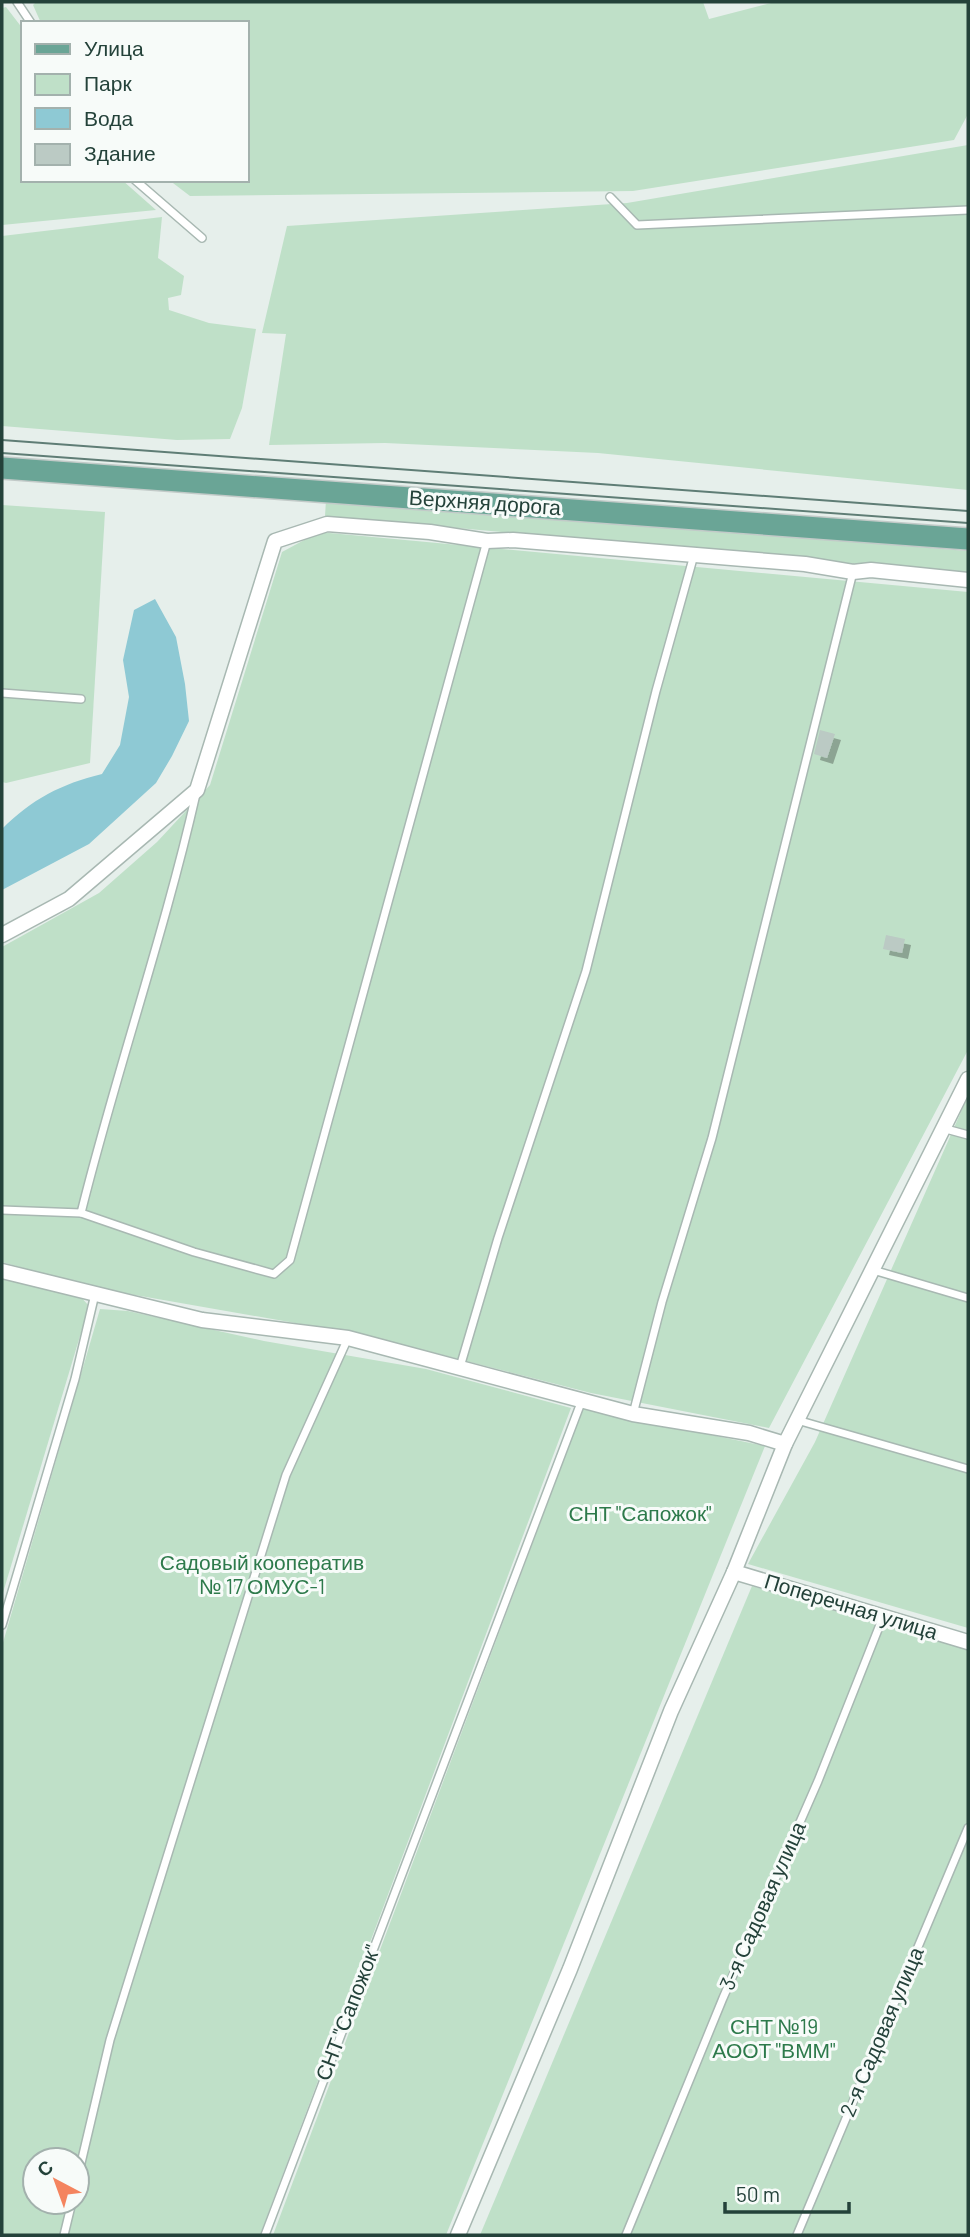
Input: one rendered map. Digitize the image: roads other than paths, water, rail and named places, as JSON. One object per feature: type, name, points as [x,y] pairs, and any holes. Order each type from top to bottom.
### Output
[{"type":"main road","name":"Верхняя дорога","points":[[2,468],[968,538]]},
{"type":"street","points":[[2,935],[69,899],[197,790],[275,541],[327,524],[430,532],[487,541],[694,555],[853,572],[870,570],[968,580]]},
{"type":"street","points":[[458,2235],[570,1969],[671,1711],[734,1572],[785,1444],[946,1129],[968,1079]]},
{"type":"street","points":[[2,1270],[202,1320],[348,1338],[633,1413],[749,1433],[785,1444]]},
{"type":"street","name":"Поперечная улица","points":[[734,1572],[968,1642]]},
{"type":"lane","points":[[17,2],[29,21]]},
{"type":"lane","points":[[137,182],[202,238]]},
{"type":"lane","points":[[610,197],[637,225],[968,210]]},
{"type":"lane","points":[[2,1210],[81,1213],[194,1252],[274,1274],[289,1260],[487,541]]},
{"type":"lane","points":[[460,1369],[498,1238],[586,971],[656,691],[694,555]]},
{"type":"lane","points":[[633,1413],[662,1301],[715,1125],[853,572]]},
{"type":"lane","points":[[2,693],[80,699]]},
{"type":"lane","points":[[81,1213],[107,1110],[185,844],[197,790]]},
{"type":"lane","points":[[946,1129],[968,1135]]},
{"type":"lane","points":[[873,1270],[968,1298]]},
{"type":"lane","points":[[2,1625],[75,1379],[96,1293]]},
{"type":"lane","points":[[85,2146],[110,2040],[286,1475],[348,1338]]},
{"type":"lane","name":"СНТ \"Сапожок\"","points":[[265,2235],[582,1400]]},
{"type":"lane","points":[[797,1420],[968,1469]]},
{"type":"lane","name":"3-я Садовая улица","points":[[626,2235],[723,1998],[818,1781],[884,1616]]},
{"type":"lane","name":"2-я Садовая улица","points":[[797,2235],[968,1828]]},
{"type":"lane","points":[[64,2235],[69,2216]]},
{"type":"water","points":[[155,599],[176,637],[185,684],[189,721],[172,756],[156,783],[89,844],[2,890],[2,829],[48,794],[102,774],[120,745],[129,697],[123,660],[134,610]]},
{"type":"tram line","points":[[2,440],[968,511]]},
{"type":"tram line","points":[[2,453],[968,523]]},
{"type":"park label","name":"Садовый кооператив № 17 ОМУС-1","points":[[262,1575]]},
{"type":"park label","name":"СНТ №19 АООТ \"ВММ\"","points":[[774,2039]]}]
